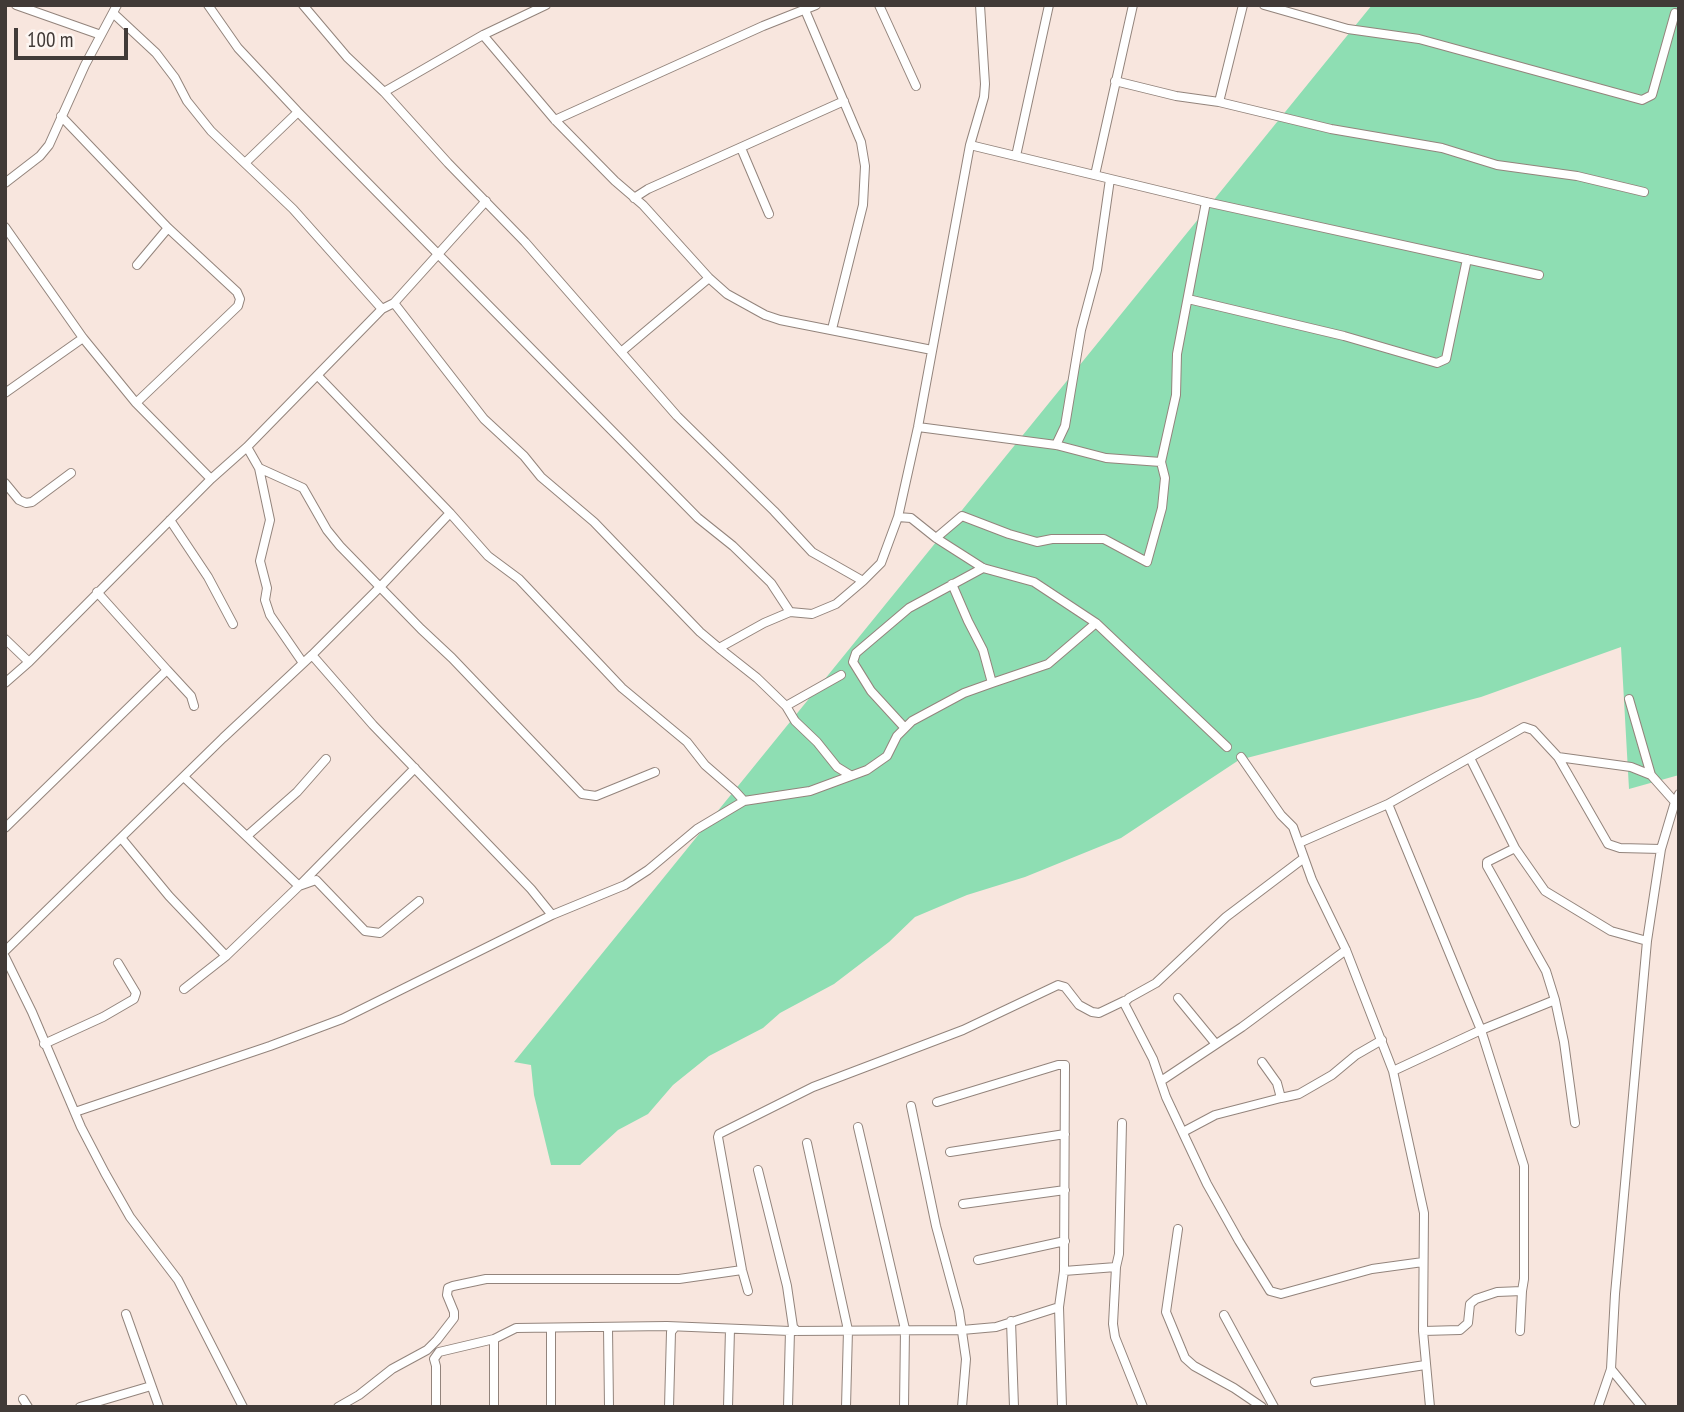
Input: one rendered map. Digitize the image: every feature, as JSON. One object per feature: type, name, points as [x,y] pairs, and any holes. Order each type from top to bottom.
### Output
[{"type":"street","points":[[16,5],[100,35]]},
{"type":"street","points":[[208,5],[239,48],[298,112],[698,517],[733,545],[771,583],[790,612]]},
{"type":"street","points":[[303,5],[348,57],[486,201],[677,416],[812,552],[863,581]]},
{"type":"street","points":[[384,92],[482,35],[546,5]]},
{"type":"street","points":[[555,120],[762,26],[816,5]]},
{"type":"street","points":[[879,5],[916,86]]},
{"type":"street","points":[[719,648],[790,612],[812,614],[836,604],[881,563],[898,516],[918,427],[970,145],[985,84],[980,5]]},
{"type":"street","points":[[1016,156],[1049,5]]},
{"type":"street","points":[[1095,176],[1133,5]]},
{"type":"street","points":[[1219,102],[1243,5]]},
{"type":"street","points":[[1264,5],[1348,29],[1419,39],[1642,100],[1652,95],[1675,13]]},
{"type":"street","points":[[5,183],[40,156],[48,145],[115,9],[156,53],[175,78],[187,101],[211,131],[293,209],[382,309]]},
{"type":"street","points":[[805,10],[860,142],[865,166],[863,205],[832,329]]},
{"type":"street","points":[[482,35],[555,120],[643,205],[709,278],[727,294],[765,315],[780,320],[932,350]]},
{"type":"street","points":[[1115,82],[1186,98],[1219,102],[1331,129],[1442,148],[1497,165],[1577,176],[1644,192]]},
{"type":"street","points":[[634,198],[648,189],[844,101]]},
{"type":"street","points":[[245,163],[298,112]]},
{"type":"street","points":[[61,116],[168,228],[237,292],[240,299],[238,306],[136,403]]},
{"type":"street","points":[[970,145],[1206,202],[1538,275]]},
{"type":"street","points":[[741,148],[769,214]]},
{"type":"street","points":[[1056,446],[1065,426],[1081,330],[1097,270],[1110,179]]},
{"type":"street","points":[[5,682],[29,662],[211,479],[247,447],[382,309],[394,303],[486,201]]},
{"type":"street","points":[[936,538],[962,516],[1037,542],[1052,539],[1104,539],[1147,562],[1162,508],[1165,478],[1161,461],[1176,395],[1176,361],[1206,202]]},
{"type":"street","points":[[5,227],[83,338],[136,403],[211,479]]},
{"type":"street","points":[[137,265],[168,228]]},
{"type":"street","points":[[1188,299],[1344,336],[1437,363],[1446,359],[1467,259]]},
{"type":"street","points":[[621,352],[709,278]]},
{"type":"street","points":[[394,303],[484,419],[524,456],[541,477],[594,522],[700,632],[757,678],[786,706],[795,721],[837,767],[850,775]]},
{"type":"street","points":[[5,393],[83,338]]},
{"type":"street","points":[[318,376],[488,556],[519,579],[622,688],[687,742],[705,765],[744,801]]},
{"type":"street","points":[[918,427],[1056,446],[1106,458],[1161,461]]},
{"type":"street","points":[[247,447],[259,468],[270,520],[260,561],[267,588],[265,600],[270,615],[303,663]]},
{"type":"street","points":[[259,468],[303,488],[333,539],[582,794],[596,796],[655,772]]},
{"type":"street","points":[[5,483],[19,500],[26,503],[32,502],[71,473]]},
{"type":"street","points":[[5,951],[312,655],[450,513]]},
{"type":"street","points":[[898,516],[911,518],[936,538],[983,568],[1034,582],[1096,623],[1227,747]]},
{"type":"street","points":[[170,520],[208,577],[233,624]]},
{"type":"street","points":[[904,727],[871,691],[853,662],[854,657],[909,608],[983,568]]},
{"type":"street","points":[[952,584],[983,650],[992,683]]},
{"type":"street","points":[[97,592],[191,696],[194,706]]},
{"type":"street","points":[[75,1112],[342,1019],[552,915],[625,885],[648,870],[697,829],[744,801],[810,791],[867,769],[887,756],[904,727],[964,693],[1048,664],[1096,623]]},
{"type":"street","points":[[5,639],[29,662]]},
{"type":"street","points":[[312,655],[335,684],[531,889],[552,915]]},
{"type":"street","points":[[5,828],[167,670]]},
{"type":"street","points":[[786,706],[841,675]]},
{"type":"street","points":[[1629,699],[1651,775]]},
{"type":"street","points":[[1299,843],[1388,804],[1524,727],[1533,730],[1558,757],[1608,844],[1620,848],[1661,849]]},
{"type":"street","points":[[1241,757],[1281,815],[1293,827],[1304,858],[1346,950],[1394,1072],[1424,1213],[1423,1331],[1430,1407]]},
{"type":"street","points":[[1558,757],[1631,767],[1651,775],[1678,800],[1661,849],[1647,941],[1615,1294],[1611,1369],[1598,1407]]},
{"type":"street","points":[[1470,758],[1515,848],[1545,891],[1611,931],[1647,941]]},
{"type":"street","points":[[247,836],[297,792],[326,759]]},
{"type":"street","points":[[184,989],[226,956],[415,768]]},
{"type":"street","points":[[184,777],[299,886]]},
{"type":"street","points":[[1388,804],[1481,1030],[1523,1162],[1524,1279],[1520,1331]]},
{"type":"street","points":[[122,839],[169,896],[226,956]]},
{"type":"street","points":[[1515,848],[1487,862],[1487,866],[1546,971],[1555,1000],[1576,1123]]},
{"type":"street","points":[[748,1291],[742,1270],[719,1133],[813,1087],[963,1030],[1058,985],[1065,987],[1079,1005],[1099,1013],[1156,983],[1226,917],[1304,858]]},
{"type":"street","points":[[299,886],[316,880],[365,931],[371,933],[380,933],[419,901]]},
{"type":"street","points":[[1161,1081],[1242,1027],[1346,950]]},
{"type":"street","points":[[5,957],[75,1112],[130,1216],[178,1280],[243,1407]]},
{"type":"street","points":[[44,1044],[134,999],[136,993],[118,963]]},
{"type":"street","points":[[1178,998],[1216,1043]]},
{"type":"street","points":[[1394,1072],[1481,1030],[1555,1000]]},
{"type":"street","points":[[1124,1001],[1153,1059],[1166,1097],[1220,1207],[1270,1291],[1281,1294],[1372,1269],[1423,1262]]},
{"type":"street","points":[[1183,1132],[1216,1115],[1299,1094],[1382,1040]]},
{"type":"street","points":[[1262,1062],[1276,1083],[1281,1098]]},
{"type":"street","points":[[937,1102],[1062,1065],[1066,1069],[1065,1241],[1059,1307],[1062,1407]]},
{"type":"street","points":[[911,1106],[936,1226],[959,1311],[966,1359],[962,1407]]},
{"type":"street","points":[[1122,1123],[1119,1254],[1113,1324],[1115,1337],[1143,1407]]},
{"type":"street","points":[[858,1127],[905,1329],[904,1407]]},
{"type":"street","points":[[950,1152],[1065,1134]]},
{"type":"street","points":[[807,1143],[848,1330],[846,1407]]},
{"type":"street","points":[[758,1170],[787,1286],[794,1331],[788,1407]]},
{"type":"street","points":[[963,1204],[1065,1189]]},
{"type":"street","points":[[1178,1229],[1166,1312],[1185,1357],[1194,1366],[1262,1407]]},
{"type":"street","points":[[978,1260],[1065,1241]]},
{"type":"street","points":[[1064,1271],[1116,1267]]},
{"type":"street","points":[[338,1407],[427,1350],[437,1340],[454,1318],[447,1295],[448,1288],[453,1286],[486,1279],[679,1279],[742,1270]]},
{"type":"street","points":[[1423,1331],[1460,1330],[1468,1323],[1470,1304],[1476,1299],[1497,1292],[1522,1291]]},
{"type":"street","points":[[436,1407],[434,1359],[439,1352],[494,1339],[516,1328],[962,1330],[996,1327],[1059,1307]]},
{"type":"street","points":[[126,1314],[159,1407]]},
{"type":"street","points":[[1224,1315],[1275,1407]]},
{"type":"street","points":[[1011,1321],[1014,1407]]},
{"type":"street","points":[[669,1407],[671,1332],[675,1327]]},
{"type":"street","points":[[608,1328],[609,1407]]},
{"type":"street","points":[[551,1329],[551,1407]]},
{"type":"street","points":[[729,1407],[730,1329]]},
{"type":"street","points":[[494,1339],[494,1407]]},
{"type":"street","points":[[1315,1382],[1425,1365]]},
{"type":"street","points":[[1611,1369],[1642,1407]]},
{"type":"street","points":[[80,1407],[151,1385]]},
{"type":"green space","points":[[1372,5],[1679,5],[1679,775],[1629,789],[1621,647],[1481,697],[1239,760],[1121,838],[915,917],[889,942],[834,984],[780,1013],[763,1028],[709,1056],[673,1085],[648,1114],[618,1130],[580,1165],[551,1165],[534,1095],[531,1065],[514,1062]]}]
